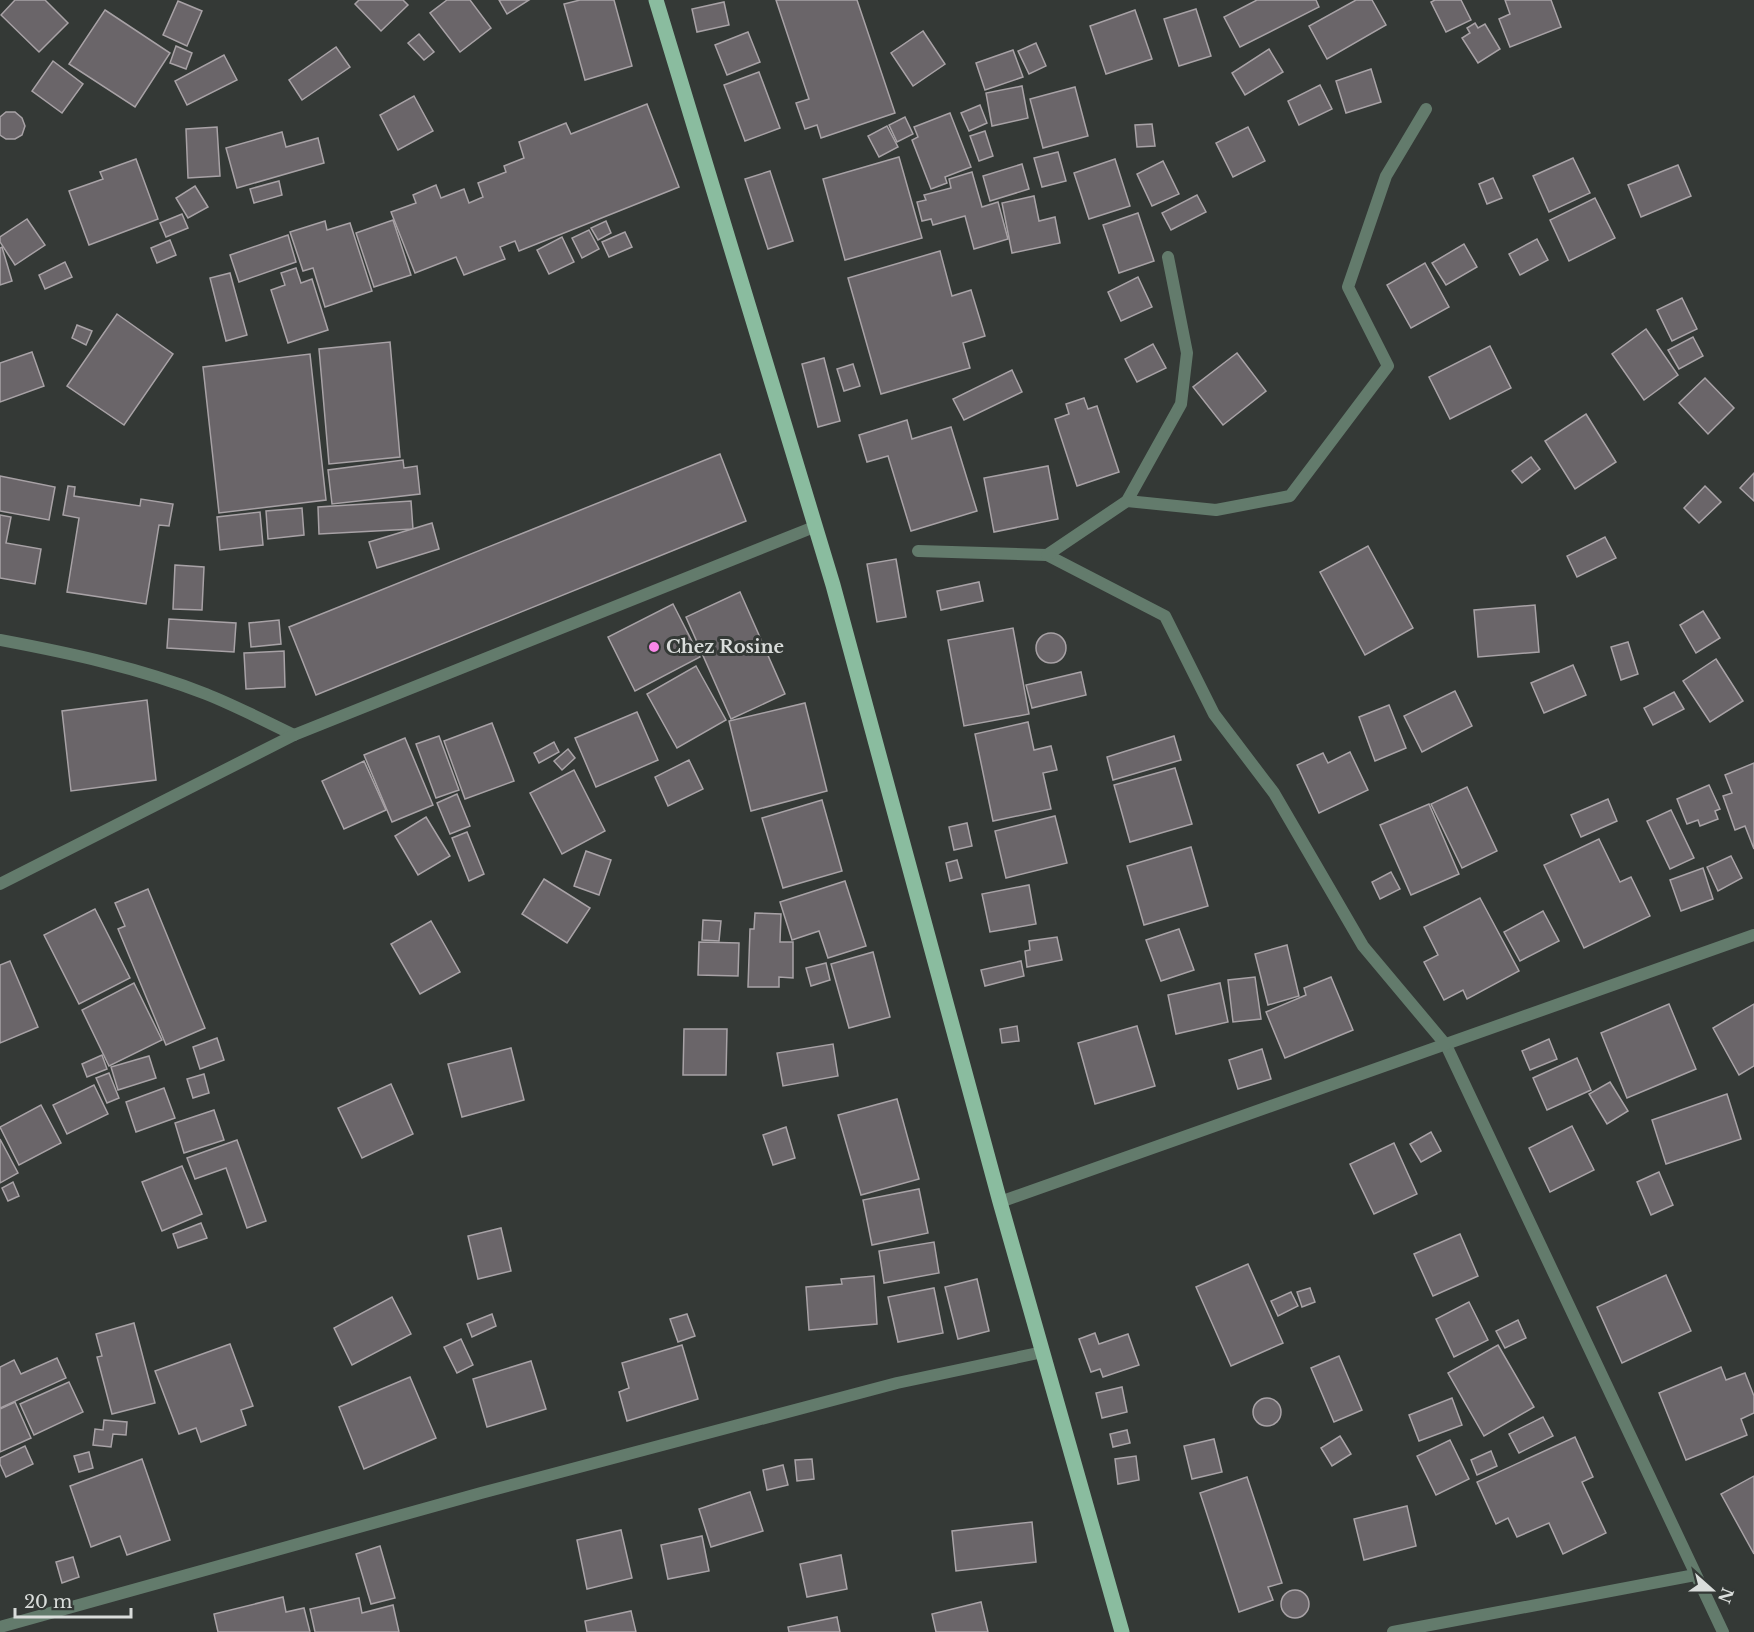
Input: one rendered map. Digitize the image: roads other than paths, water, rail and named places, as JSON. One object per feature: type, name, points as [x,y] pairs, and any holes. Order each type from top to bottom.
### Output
[{"type":"main road","points":[[656,0],[832,585],[1000,1202],[1122,1632]]},
{"type":"street","points":[[1127,501],[1216,510],[1290,496],[1298,487],[1388,366],[1348,287],[1386,176],[1426,109]]},
{"type":"street","points":[[1047,555],[1127,501],[1181,404],[1187,353],[1168,257]]},
{"type":"street","points":[[0,884],[294,735],[814,527]]},
{"type":"street","points":[[918,551],[1047,555],[1165,616],[1214,714],[1274,793],[1363,946],[1446,1045],[1723,1632]]},
{"type":"street","points":[[0,640],[141,672],[206,694],[294,735]]},
{"type":"street","points":[[1000,1202],[1754,935]]},
{"type":"street","points":[[0,1627],[481,1493],[885,1386],[1043,1352]]},
{"type":"street","points":[[1393,1632],[1695,1575]]},
{"type":"place","name":"Chez Rosine","points":[[654,647]]}]
